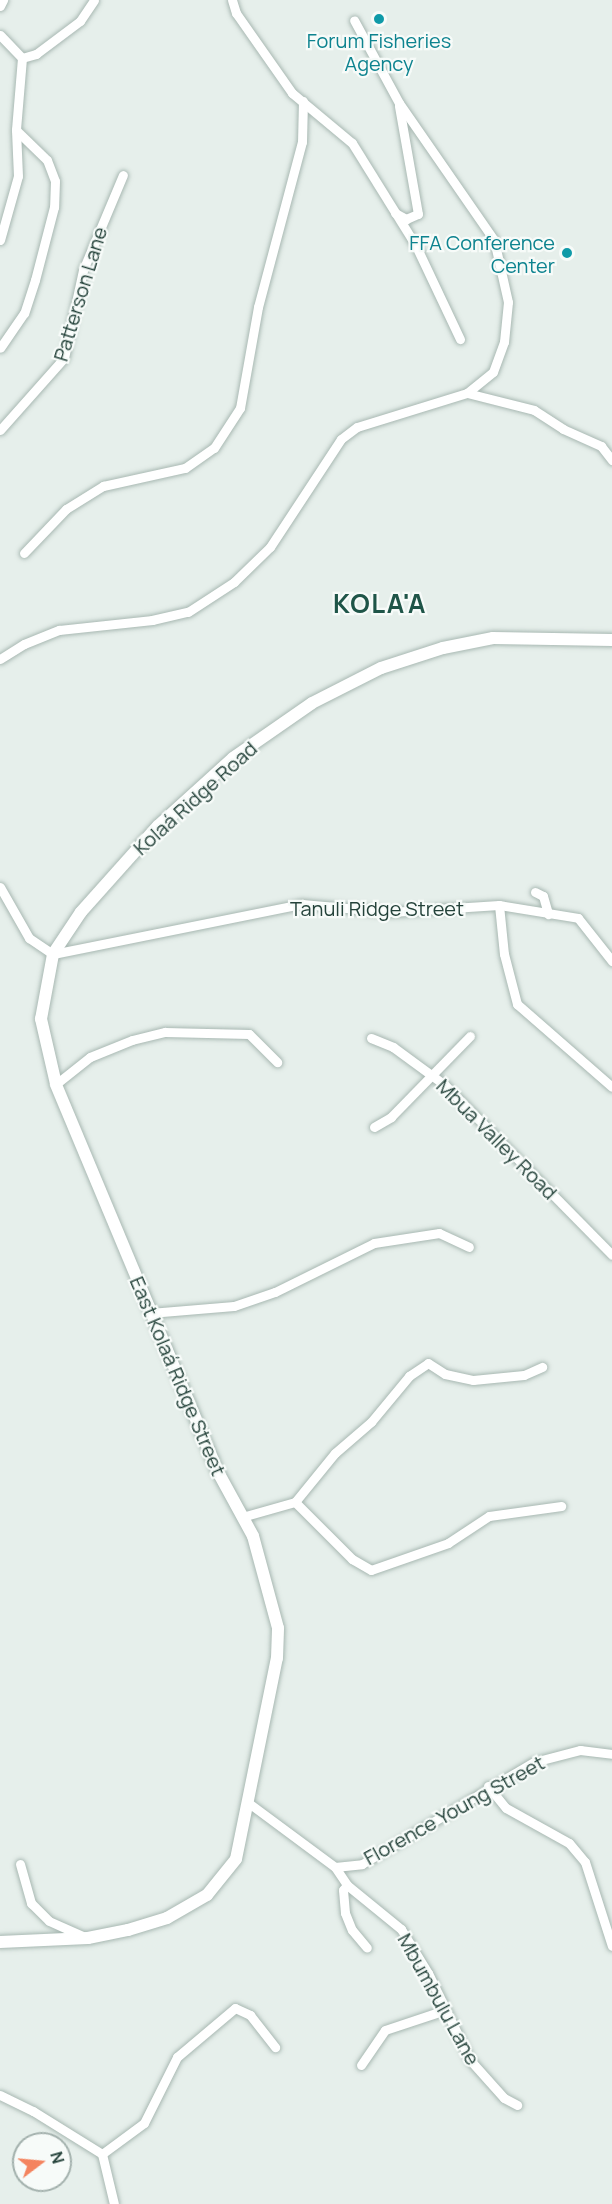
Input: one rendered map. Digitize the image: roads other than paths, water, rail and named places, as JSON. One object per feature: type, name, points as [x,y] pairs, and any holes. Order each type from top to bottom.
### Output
[{"type":"street","points":[[0,6],[3,0]]},
{"type":"street","points":[[22,58],[36,54],[80,21],[94,0]]},
{"type":"street","points":[[232,0],[236,13],[273,66],[303,101],[352,142],[416,246],[460,339]]},
{"type":"street","points":[[0,658],[24,644],[59,630],[152,620],[188,612],[234,582],[270,547],[341,439],[357,427],[467,393],[493,372],[504,342],[508,302],[494,240],[399,103],[354,20]]},
{"type":"street","points":[[0,35],[22,58],[16,130],[18,176],[0,240]]},
{"type":"street","points":[[24,553],[66,509],[103,486],[185,468],[214,448],[240,408],[258,307],[302,142],[303,101]]},
{"type":"street","points":[[394,213],[406,219],[418,214],[399,103]]},
{"type":"street","points":[[0,348],[24,313],[54,207],[56,182],[46,160],[16,130]]},
{"type":"street","name":"Patterson Lane","points":[[0,430],[64,358],[83,270],[123,175]]},
{"type":"street","points":[[467,393],[534,410],[563,429],[601,446],[612,460]]},
{"type":"street","name":"Kolaá Ridge Road","points":[[53,954],[81,912],[158,826],[233,758],[312,703],[381,668],[443,648],[493,638],[612,639]]},
{"type":"street","points":[[0,887],[29,938],[53,954]]},
{"type":"street","points":[[535,892],[543,896],[548,914]]},
{"type":"street","name":"Tanuli Ridge Street","points":[[53,954],[302,904],[392,912],[499,906],[578,918],[612,961]]},
{"type":"street","points":[[499,906],[504,954],[516,1004],[612,1087]]},
{"type":"street","name":"East Kolaá Ridge Street","points":[[0,1942],[88,1938],[168,1918],[207,1895],[236,1859],[246,1801],[278,1658],[278,1628],[266,1577],[242,1517],[218,1472],[150,1313],[56,1084],[40,1019],[53,954]]},
{"type":"street","points":[[56,1084],[90,1057],[132,1040],[165,1032],[249,1034],[276,1062]]},
{"type":"street","points":[[374,1127],[391,1117],[434,1076],[470,1036]]},
{"type":"street","name":"Mbua Valley Road","points":[[371,1038],[393,1047],[434,1076],[612,1255]]},
{"type":"street","points":[[150,1313],[234,1306],[275,1292],[374,1243],[439,1233],[469,1247]]},
{"type":"street","points":[[242,1517],[294,1502],[335,1453],[371,1422],[409,1376],[428,1363],[445,1374],[473,1380],[524,1375],[542,1367]]},
{"type":"street","points":[[294,1502],[352,1559],[371,1570],[448,1543],[489,1516],[561,1506]]},
{"type":"street","name":"Florence Young Street","points":[[335,1867],[362,1864],[378,1856],[488,1786],[534,1762],[580,1750],[612,1754]]},
{"type":"street","points":[[488,1786],[506,1808],[570,1843],[585,1862],[612,1946]]},
{"type":"street","points":[[246,1801],[335,1867]]},
{"type":"street","points":[[20,1864],[31,1903],[49,1921],[88,1938]]},
{"type":"street","name":"Mbumbulu Lane","points":[[335,1867],[347,1885],[401,1929],[470,2060],[497,2091],[517,2105]]},
{"type":"street","points":[[347,1885],[343,1890],[345,1913],[352,1930],[367,1948]]},
{"type":"street","points":[[102,2154],[144,2123],[177,2057],[235,2008],[250,2015],[275,2047]]},
{"type":"street","points":[[361,2065],[385,2030],[445,2010]]},
{"type":"street","points":[[0,2095],[102,2154],[114,2204]]},
{"type":"place","name":"Forum Fisheries Agency","points":[[379,19]]},
{"type":"place","name":"FFA Conference Center","points":[[567,253]]},
{"type":"district","name":"KOLA'A","points":[[380,604]]}]
